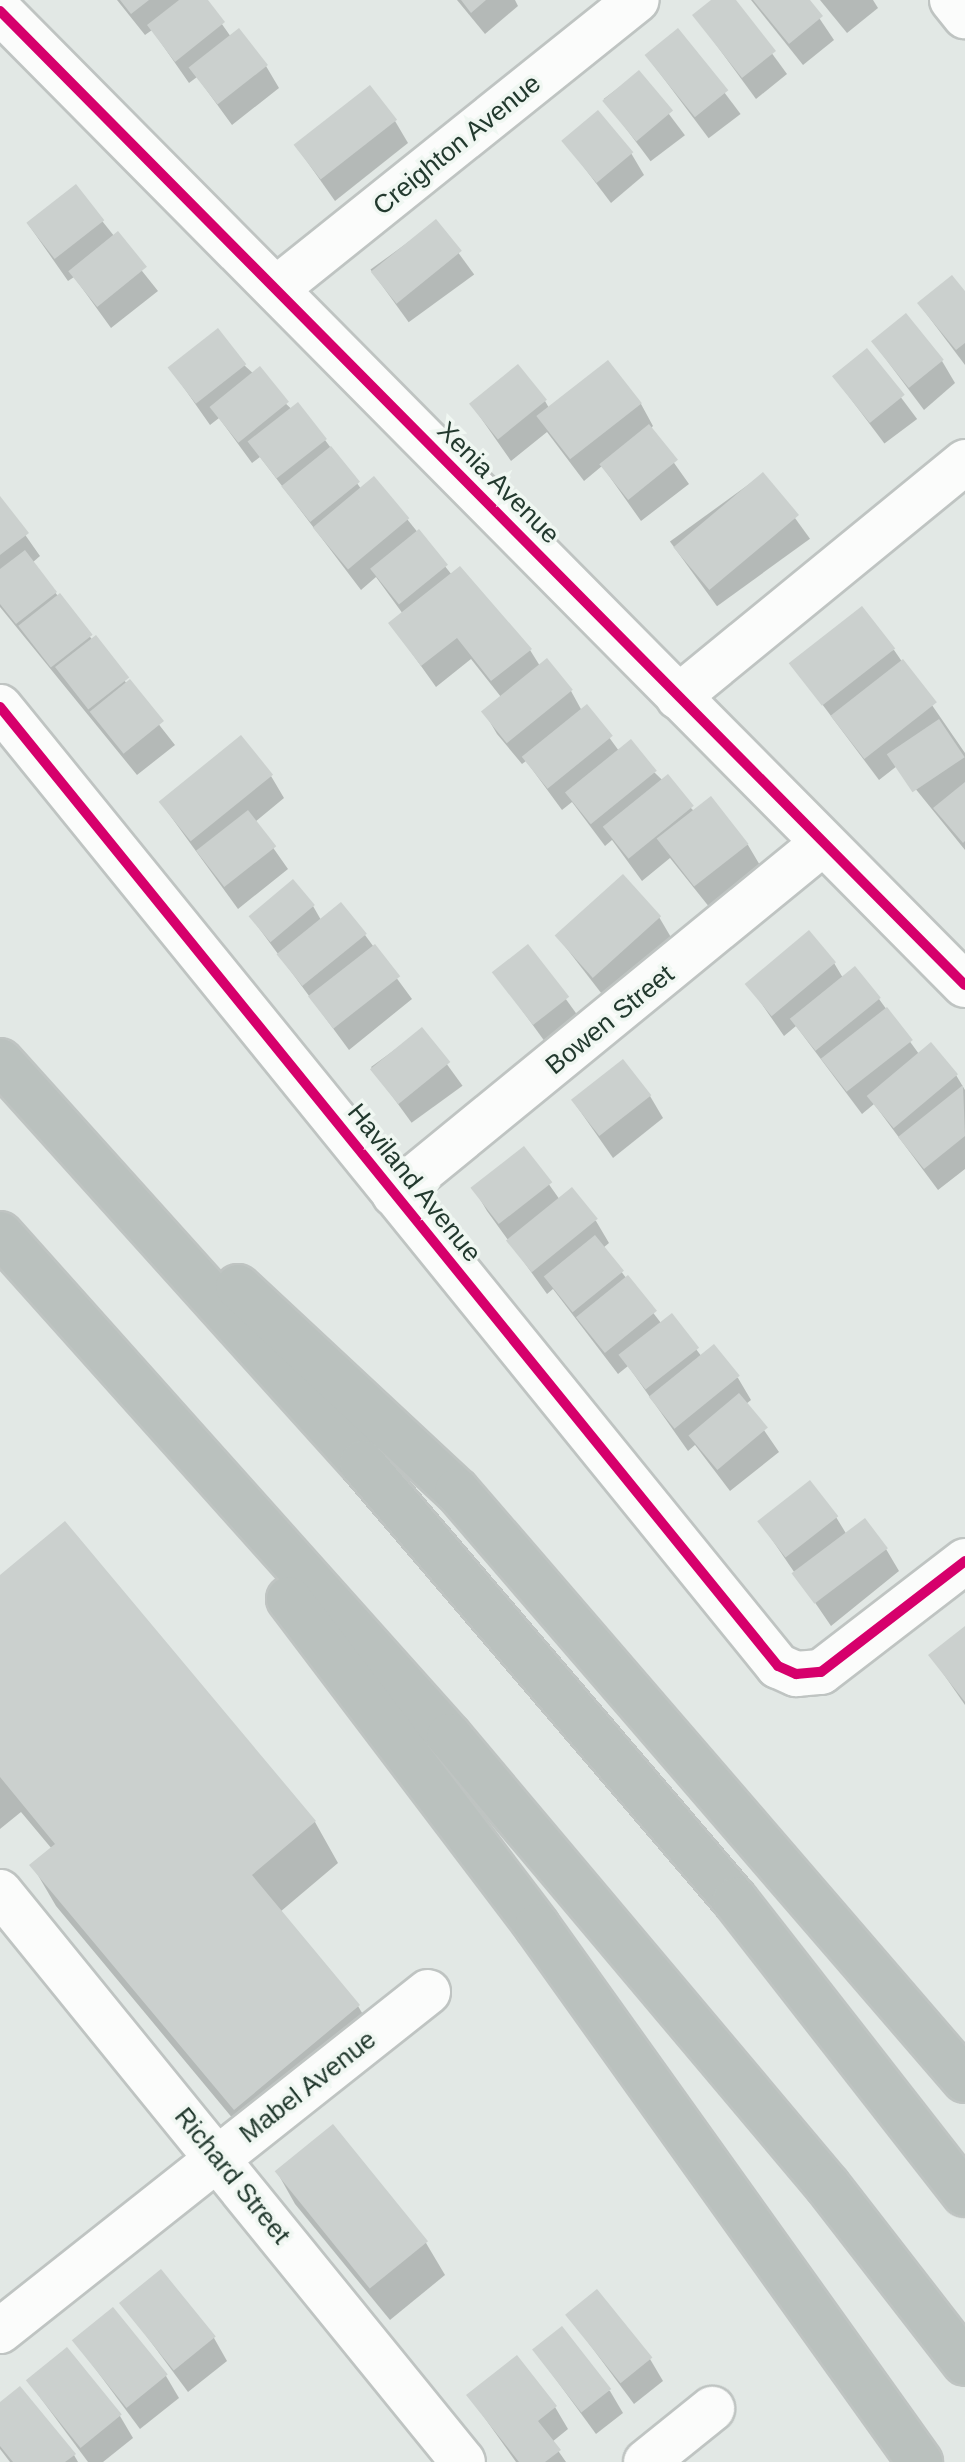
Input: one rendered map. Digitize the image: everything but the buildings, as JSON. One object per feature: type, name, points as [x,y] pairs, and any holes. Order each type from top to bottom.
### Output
[{"type":"highway","points":[[14,1076],[457,1491],[965,2080]]},
{"type":"highway","points":[[14,1076],[362,1463],[735,1900],[965,2194]]},
{"type":"highway","points":[[0,1234],[96,1346],[449,1736],[827,2185],[965,2363]]},
{"type":"highway","points":[[96,1346],[537,1926],[920,2462]]},
{"type":"street","name":"Creighton Avenue","points":[[276,289],[637,0]]},
{"type":"street","points":[[952,0],[965,16]]},
{"type":"street","name":"Xenia Avenue","points":[[0,11],[965,985]]},
{"type":"street","points":[[678,697],[965,462]]},
{"type":"street","name":"Haviland Avenue","points":[[0,707],[778,1666],[803,1675],[821,1672],[965,1561]]},
{"type":"street","name":"Bowen Street","points":[[394,1194],[823,843]]},
{"type":"street","name":"Richard Street","points":[[0,1892],[463,2462]]},
{"type":"street","name":"Mabel Avenue","points":[[0,2331],[428,1992]]},
{"type":"street","points":[[646,2462],[712,2409]]},
{"type":"cycle path","points":[[0,11],[965,985]]},
{"type":"cycle path","points":[[0,707],[778,1666],[796,1674],[821,1672],[965,1561]]}]
